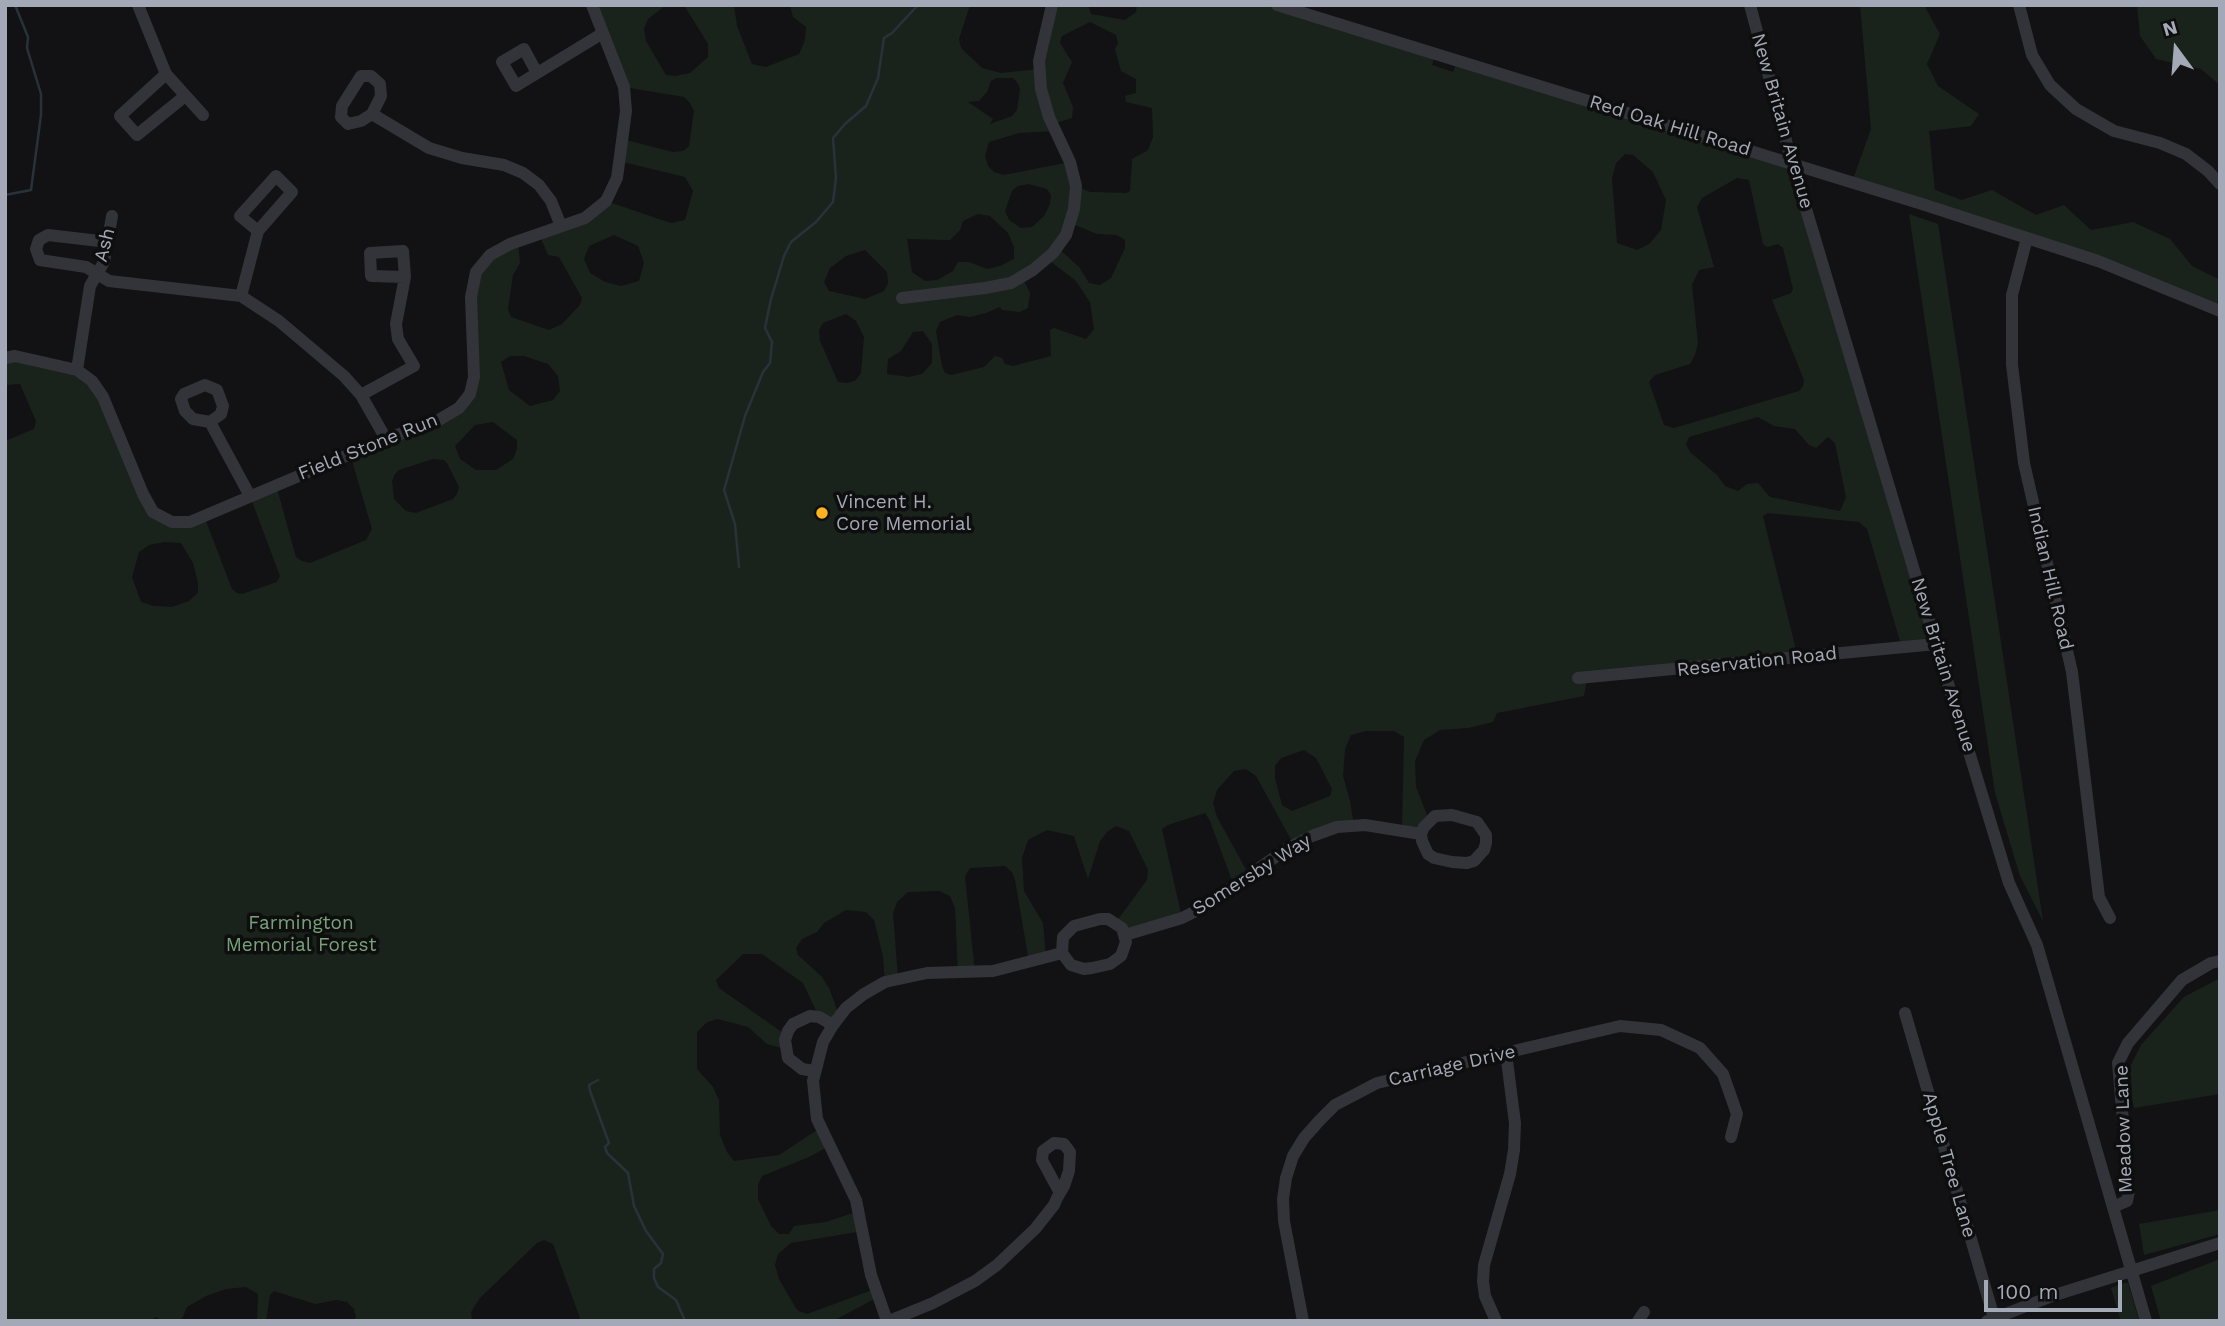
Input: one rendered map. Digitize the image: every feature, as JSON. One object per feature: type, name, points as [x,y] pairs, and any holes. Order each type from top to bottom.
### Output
[{"type":"street","points":[[138,5],[166,74],[203,115]]},
{"type":"street","name":"Field Stone Run","points":[[77,370],[92,381],[103,397],[153,512],[172,522],[190,522],[386,439],[437,421],[459,408],[470,394],[474,377],[471,297],[476,272],[490,255],[510,244],[585,218],[606,201],[617,178],[626,111],[624,87],[592,5]]},
{"type":"street","points":[[902,298],[1011,283],[1034,271],[1053,253],[1066,235],[1074,209],[1076,186],[1070,162],[1049,117],[1041,89],[1039,61],[1052,5]]},
{"type":"street","name":"Red Oak Hill Road","points":[[1277,5],[1793,163],[2098,261],[2218,305]]},
{"type":"street","name":"New Britain Avenue","points":[[1750,5],[1793,163],[1936,644],[2009,883],[2037,946],[2146,1321]]},
{"type":"street","points":[[2019,5],[2032,55],[2050,85],[2076,109],[2114,131],[2160,143],[2186,155],[2208,171],[2220,184]]},
{"type":"street","points":[[537,73],[603,33]]},
{"type":"street","points":[[166,74],[120,116],[137,135],[185,96]]},
{"type":"street","points":[[372,114],[429,148],[462,158],[504,165],[523,173],[539,185],[551,201],[561,226]]},
{"type":"street","name":"Ash","points":[[77,370],[90,286],[104,262],[112,216]]},
{"type":"street","points":[[241,296],[258,231]]},
{"type":"street","points":[[108,242],[48,235],[38,240],[36,249],[40,260],[86,267],[109,281],[241,296],[279,321],[344,376],[361,395],[386,439]]},
{"type":"street","name":"Indian Hill Road","points":[[2027,238],[2012,295],[2013,377],[2024,463],[2072,673],[2099,897],[2110,918]]},
{"type":"street","points":[[361,395],[414,366],[398,340],[396,324],[405,277]]},
{"type":"street","points":[[5,358],[15,356],[77,370]]},
{"type":"street","points":[[210,422],[250,496]]},
{"type":"street","name":"Reservation Road","points":[[1578,678],[1936,644]]},
{"type":"street","points":[[1452,815],[1477,822],[1486,835],[1486,843],[1480,856],[1474,861],[1451,862],[1428,854],[1424,848],[1422,834],[1424,827],[1436,816],[1452,815]]},
{"type":"street","name":"Somersby Way","points":[[1125,935],[1182,918],[1204,907],[1288,848],[1337,827],[1365,825],[1422,834]]},
{"type":"street","points":[[1108,919],[1116,922],[1125,935],[1125,949],[1121,956],[1116,961],[1101,966],[1077,968],[1062,953],[1063,937],[1068,930],[1083,923],[1108,919]]},
{"type":"street","points":[[1060,1193],[1035,1229],[997,1265],[955,1293],[888,1321],[871,1275],[856,1200],[824,1138],[817,1119],[813,1091],[814,1071],[823,1042],[846,1008],[864,994],[898,978],[993,971],[1062,953]]},
{"type":"street","name":"Meadow Lane","points":[[2113,1207],[2127,1201],[2129,1191],[2118,1063],[2128,1043],[2182,980],[2211,963],[2220,961]]},
{"type":"street","name":"Apple Tree Lane","points":[[1905,1013],[1993,1320]]},
{"type":"street","points":[[814,1071],[802,1069],[788,1058],[785,1049],[788,1031],[793,1024],[810,1016],[819,1017],[833,1025]]},
{"type":"street","name":"Carriage Drive","points":[[1303,1321],[1284,1221],[1286,1178],[1293,1156],[1304,1138],[1335,1105],[1377,1083],[1620,1026],[1661,1030],[1700,1048],[1723,1074],[1737,1114],[1731,1137]]},
{"type":"street","points":[[1496,1321],[1490,1311],[1483,1281],[1484,1265],[1510,1174],[1514,1150],[1515,1123],[1506,1053]]},
{"type":"street","points":[[1993,1320],[2055,1295],[2220,1243]]},
{"type":"green space","name":"Farmington Memorial Forest","points":[[592,5],[666,5],[648,19],[644,29],[646,41],[666,75],[675,76],[690,73],[708,57],[708,44],[684,5],[734,5],[737,26],[752,64],[766,67],[799,54],[805,40],[806,27],[793,17],[790,5],[970,5],[959,39],[961,48],[982,68],[1001,73],[1039,69],[1052,5],[1088,5],[1091,14],[1125,20],[1136,12],[1137,5],[1277,5],[1435,54],[1432,65],[1453,72],[1457,61],[1793,163],[1936,644],[1902,648],[1867,529],[1859,522],[1768,513],[1763,516],[1798,658],[1587,678],[1584,696],[1497,713],[1493,722],[1468,728],[1440,730],[1424,740],[1415,761],[1416,787],[1429,820],[1424,827],[1402,830],[1404,737],[1394,731],[1366,731],[1351,735],[1345,749],[1343,776],[1354,826],[1294,845],[1256,776],[1246,769],[1234,771],[1217,790],[1213,803],[1217,817],[1249,875],[1234,886],[1205,813],[1162,829],[1182,918],[1125,935],[1116,922],[1147,880],[1148,870],[1129,831],[1116,826],[1108,831],[1100,841],[1088,879],[1074,836],[1047,830],[1028,840],[1022,858],[1024,891],[1043,923],[1046,958],[1029,962],[1015,880],[1012,872],[1005,866],[970,868],[965,876],[975,973],[958,974],[955,908],[950,896],[939,891],[908,892],[897,902],[893,913],[898,978],[885,982],[883,956],[874,920],[866,912],[846,910],[824,923],[817,932],[802,939],[796,948],[798,955],[822,977],[829,988],[839,1015],[833,1025],[819,1017],[803,983],[762,954],[743,954],[716,980],[719,988],[786,1035],[785,1049],[767,1044],[748,1027],[718,1019],[707,1022],[697,1032],[697,1069],[713,1087],[719,1100],[720,1135],[734,1161],[779,1155],[820,1128],[829,1146],[762,1176],[758,1185],[758,1199],[771,1226],[779,1234],[789,1234],[794,1226],[826,1222],[859,1211],[863,1231],[791,1243],[778,1254],[775,1265],[779,1279],[794,1305],[798,1311],[807,1314],[875,1289],[878,1297],[833,1321],[581,1321],[553,1244],[544,1240],[537,1243],[480,1298],[471,1312],[472,1321],[354,1321],[354,1309],[347,1302],[336,1300],[315,1304],[274,1291],[270,1295],[266,1321],[257,1321],[258,1294],[246,1287],[226,1289],[206,1296],[187,1307],[181,1321],[161,1321],[157,1317],[148,1321],[5,1321],[5,441],[34,429],[36,421],[20,384],[5,385],[5,358],[15,356],[92,381],[143,494],[172,522],[204,516],[232,589],[237,593],[242,594],[277,582],[280,576],[250,496],[276,485],[296,557],[302,561],[310,563],[366,540],[372,529],[350,454],[437,421],[470,394],[476,272],[518,241],[520,263],[513,275],[508,309],[511,317],[549,330],[562,324],[580,305],[582,298],[559,257],[548,255],[539,234],[606,201],[671,223],[685,220],[693,191],[685,177],[619,161],[622,139],[673,152],[683,151],[689,146],[694,111],[684,97],[624,87]],"holes":[[[1090,22],[1116,35],[1118,43],[1115,49],[1121,71],[1136,79],[1136,93],[1125,96],[1126,102],[1152,108],[1153,137],[1148,150],[1132,159],[1130,191],[1126,193],[1090,192],[1076,186],[1070,162],[1004,175],[994,172],[988,166],[985,156],[989,142],[1019,133],[1055,131],[1052,124],[1072,118],[1073,107],[1063,83],[1072,62],[1060,43],[1062,36]],[[996,78],[1013,78],[1018,83],[1020,89],[1017,110],[1012,116],[990,124],[993,119],[968,102],[979,101],[987,92],[991,81]],[[1625,154],[1633,155],[1653,172],[1666,200],[1661,230],[1649,244],[1637,250],[1617,243],[1612,178],[1616,163]],[[1737,178],[1749,180],[1763,244],[1767,247],[1778,244],[1783,248],[1793,289],[1791,293],[1772,300],[1804,380],[1803,386],[1799,391],[1674,428],[1664,425],[1649,382],[1655,375],[1690,364],[1698,343],[1692,285],[1699,270],[1714,267],[1697,207],[1702,198]],[[1028,184],[1047,189],[1051,195],[1044,216],[1032,227],[1021,228],[1009,220],[1005,211],[1012,191],[1018,186]],[[978,214],[990,216],[1008,233],[1014,247],[1014,259],[987,269],[969,262],[958,262],[953,271],[937,280],[925,281],[912,272],[907,239],[950,240],[960,230],[963,221]],[[1070,223],[1097,234],[1117,235],[1125,240],[1125,248],[1111,278],[1100,285],[1089,283],[1079,267],[1057,247]],[[614,235],[638,246],[644,263],[639,281],[621,286],[605,282],[590,273],[584,259],[589,246]],[[865,250],[887,272],[888,283],[884,291],[865,299],[829,291],[824,282],[830,268],[846,256]],[[1047,259],[1075,280],[1090,302],[1094,329],[1086,339],[1054,328],[1050,330],[1051,356],[1013,366],[1005,364],[1002,358],[995,356],[984,367],[951,375],[945,373],[936,331],[940,322],[957,315],[970,317],[1000,307],[1002,310],[1020,312],[1028,308],[1030,293],[1022,277]],[[846,314],[856,321],[864,337],[861,373],[855,381],[838,382],[820,341],[819,330],[823,323]],[[923,331],[932,344],[932,363],[922,374],[909,377],[887,374],[888,359],[901,351],[913,332]],[[510,356],[524,356],[548,364],[558,376],[560,391],[553,400],[530,406],[509,390],[501,362]],[[1758,417],[1774,426],[1795,429],[1809,445],[1816,448],[1828,437],[1835,443],[1846,497],[1840,511],[1770,497],[1758,483],[1747,484],[1738,491],[1725,486],[1717,475],[1690,452],[1686,444],[1689,437]],[[493,422],[517,440],[513,459],[496,470],[476,470],[460,459],[455,446],[475,425]],[[433,459],[447,463],[459,487],[453,499],[416,513],[406,511],[394,499],[392,481],[395,474],[399,470]],[[181,543],[193,563],[198,593],[189,601],[172,607],[141,602],[132,577],[139,552],[149,545]],[[1304,750],[1316,758],[1332,789],[1330,796],[1292,811],[1282,805],[1275,778],[1275,766],[1281,758]]]},
{"type":"green space","points":[[1860,5],[1926,5],[1940,34],[1927,64],[1938,86],[1979,114],[1971,126],[1929,131],[1935,190],[1962,200],[1992,190],[2036,215],[2064,205],[2091,230],[2133,222],[2170,239],[2192,266],[2220,280],[2220,297],[2215,308],[1852,182],[1871,129]]},
{"type":"green space","points":[[2137,5],[2220,5],[2220,85],[2201,69],[2156,59],[2140,36]]},
{"type":"green space","points":[[1909,214],[1938,224],[2043,921],[2020,876],[1995,793]]},
{"type":"green space","points":[[2220,978],[2220,1094],[2134,1108],[2126,1075],[2141,1045],[2184,997]]},
{"type":"green space","points":[[2220,1210],[2220,1234],[2144,1255],[2139,1224]]},
{"type":"green space","points":[[2220,1259],[2220,1321],[2161,1321],[2151,1286]]},
{"type":"green space","points":[[2128,1283],[2139,1321],[2121,1321],[2111,1288]]},
{"type":"waterway","points":[[5,195],[31,190],[41,115],[41,94],[27,48],[28,37],[15,5]]},
{"type":"waterway","points":[[739,567],[735,524],[724,490],[745,416],[763,372],[770,363],[772,342],[765,328],[784,256],[791,242],[816,222],[833,202],[836,178],[833,138],[866,106],[878,78],[884,38],[918,5]]},
{"type":"waterway","points":[[598,1080],[589,1085],[609,1143],[605,1147],[607,1153],[628,1173],[634,1206],[646,1231],[663,1254],[661,1263],[654,1269],[654,1278],[658,1287],[676,1300],[685,1321]]},
{"type":"place","name":"Vincent H. Core Memorial","points":[[822,513]]}]
